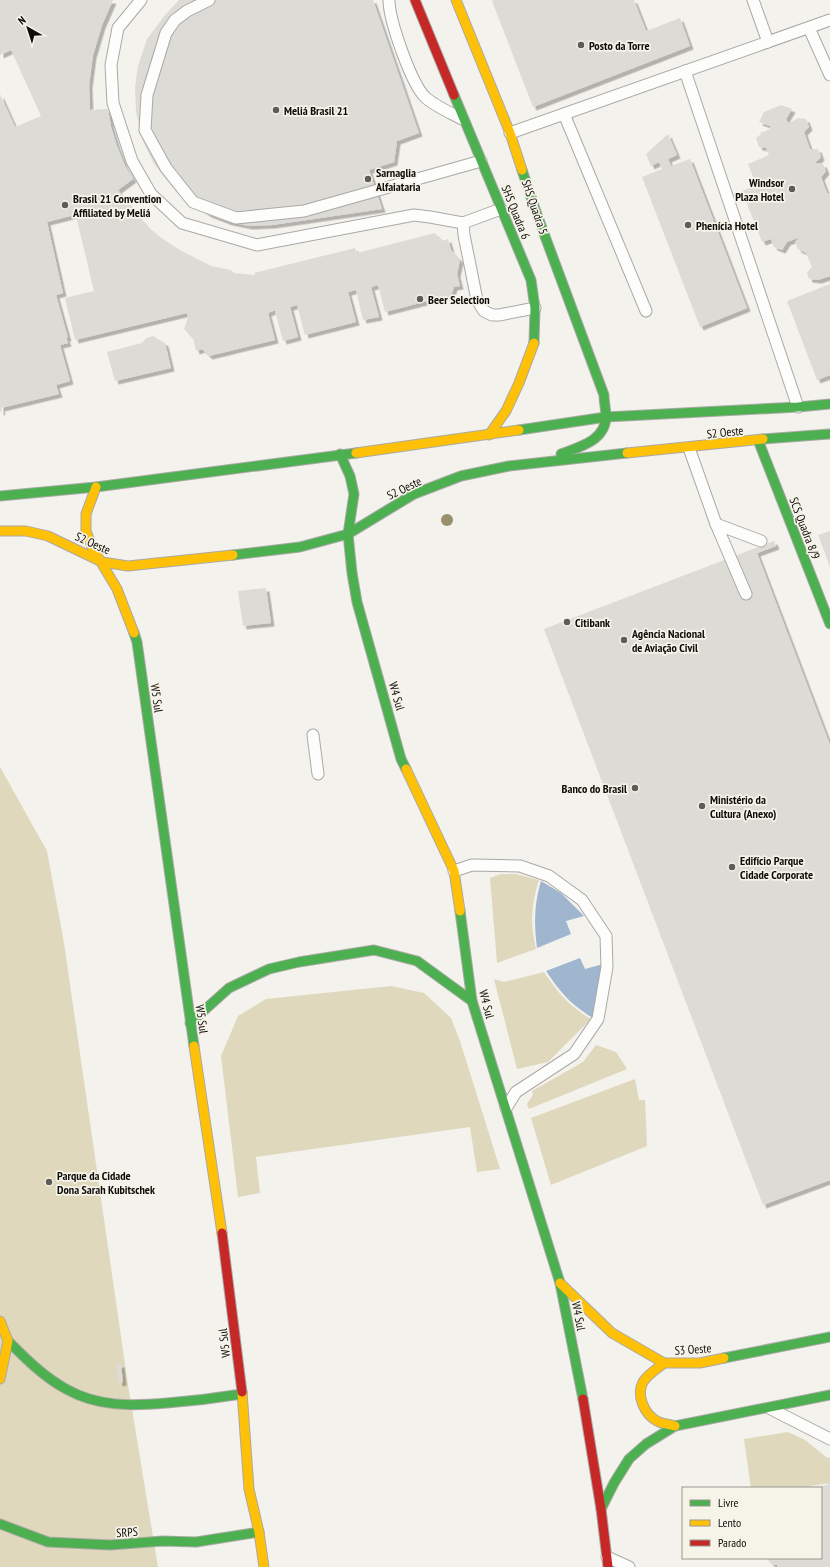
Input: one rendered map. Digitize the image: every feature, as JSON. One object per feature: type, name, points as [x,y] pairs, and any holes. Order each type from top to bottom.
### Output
[{"type":"main road","name":"SHS Quadra 6","points":[[415,0],[531,280],[535,308],[534,346],[506,411],[489,435]]},
{"type":"main road","name":"SHS Quadra 5","points":[[456,0],[510,133],[536,212],[604,394],[606,417]]},
{"type":"main road","name":"S2 Oeste","points":[[0,496],[96,487],[489,435],[606,417],[830,404]]},
{"type":"main road","points":[[538,464],[584,446],[600,434],[604,428],[606,417]]},
{"type":"main road","name":"S2 Oeste","points":[[0,531],[26,531],[48,536],[102,562],[128,566],[163,564],[300,547],[348,534],[414,494],[461,476],[509,466],[830,434]]},
{"type":"main road","name":"SCS Quadra 8/9","points":[[758,440],[830,624]]},
{"type":"main road","name":"W4 Sul","points":[[340,454],[350,476],[354,494],[348,534],[357,602],[402,759],[454,871],[472,1001],[560,1283],[589,1428],[607,1562]]},
{"type":"main road","name":"W5 Sul","points":[[96,487],[88,505],[85,520],[86,532],[128,612],[137,642],[190,1022],[221,1225],[242,1394],[249,1489],[259,1532],[264,1567]]},
{"type":"main road","points":[[190,1022],[229,988],[269,969],[299,962],[374,950],[417,961],[472,1001]]},
{"type":"main road","name":"S3 Oeste","points":[[560,1283],[612,1333],[664,1363],[700,1363],[830,1337]]},
{"type":"main road","points":[[0,1321],[8,1341],[33,1366],[53,1381],[90,1400],[119,1406],[191,1401],[242,1394]]},
{"type":"main road","points":[[0,1379],[8,1341]]},
{"type":"main road","points":[[664,1363],[646,1377],[640,1391],[643,1408],[654,1420],[675,1426]]},
{"type":"main road","points":[[601,1509],[614,1483],[629,1459],[646,1444],[675,1426],[830,1395]]},
{"type":"main road","name":"SRPS","points":[[0,1524],[48,1542],[110,1545],[163,1541],[196,1542],[259,1532]]},
{"type":"lane","points":[[141,0],[118,28],[111,65],[113,102],[132,161],[151,194],[182,223],[257,245],[414,215],[463,223],[501,209]]},
{"type":"lane","points":[[209,0],[187,11],[175,20],[166,32],[147,95],[145,130],[166,168],[193,202],[236,218],[304,210],[481,161]]},
{"type":"lane","points":[[389,0],[389,10],[406,63],[418,89],[426,98],[465,121]]},
{"type":"lane","points":[[753,0],[768,42]]},
{"type":"lane","points":[[510,133],[830,20]]},
{"type":"lane","points":[[809,28],[830,75]]},
{"type":"lane","points":[[685,71],[798,407]]},
{"type":"lane","points":[[564,114],[646,311]]},
{"type":"lane","points":[[463,223],[477,300],[484,311],[492,315],[499,315],[535,308]]},
{"type":"lane","points":[[689,448],[716,524],[746,594]]},
{"type":"lane","points":[[716,524],[761,541]]},
{"type":"lane","points":[[313,735],[318,774]]},
{"type":"lane","points":[[454,871],[472,865],[520,866],[550,876],[582,900],[606,936],[607,967],[598,1019],[574,1054],[516,1092],[505,1109]]},
{"type":"lane","points":[[767,1408],[830,1439]]},
{"type":"lane","points":[[607,1562],[629,1567]]},
{"type":"shaded area","name":"Parque da Cidade Dona Sarah Kubitschek","points":[[0,767],[47,851],[64,943],[128,1385],[158,1567],[0,1567]]},
{"type":"shaded area","points":[[501,874],[516,874],[539,880],[534,898],[532,914],[536,949],[497,963],[490,878]]},
{"type":"shaded area","points":[[544,972],[554,987],[564,998],[576,1009],[591,1019],[548,1062],[517,1069],[494,979],[504,982]]},
{"type":"shaded area","points":[[391,986],[424,993],[451,1018],[460,1041],[500,1169],[477,1172],[470,1127],[256,1157],[260,1193],[238,1197],[221,1056],[238,1016],[266,999]]},
{"type":"shaded area","points":[[596,1045],[616,1052],[627,1069],[529,1109],[527,1104],[533,1095],[532,1091],[583,1062]]},
{"type":"shaded area","points":[[635,1079],[639,1100],[645,1100],[647,1146],[551,1185],[531,1118]]},
{"type":"shaded area","points":[[788,1432],[805,1440],[826,1457],[830,1458],[830,1483],[802,1487],[751,1487],[744,1439]]},
{"type":"water","points":[[541,881],[561,893],[584,916],[566,921],[571,934],[537,948],[535,914]]},
{"type":"water","points":[[580,958],[585,969],[603,964],[603,979],[593,1018],[566,998],[546,971]]},
{"type":"building","name":"Brasil 21 Convention Affiliated by Meliá","points":[[0,0],[113,0],[102,25],[93,55],[89,85],[90,110],[108,109],[111,127],[117,146],[125,166],[133,179],[118,190],[147,226],[178,249],[211,266],[231,270],[234,273],[255,275],[254,273],[355,248],[357,253],[435,233],[442,241],[448,239],[451,250],[460,260],[457,274],[460,286],[454,287],[451,295],[385,312],[378,285],[371,287],[379,317],[363,320],[356,290],[348,292],[356,322],[305,335],[297,305],[290,307],[298,337],[283,341],[275,311],[273,311],[268,313],[275,340],[209,356],[202,349],[196,351],[193,338],[184,329],[188,317],[187,313],[75,340],[65,298],[94,291],[76,216],[74,215],[47,222],[63,293],[56,295],[68,338],[66,338],[68,343],[60,345],[70,381],[56,385],[59,394],[1,408],[2,411],[0,412],[0,94],[15,127],[41,116],[11,50],[0,55]]},
{"type":"building","points":[[179,0],[373,0],[419,133],[397,141],[394,162],[369,170],[382,209],[272,225],[249,226],[229,222],[208,214],[173,188],[154,164],[143,141],[136,112],[135,87],[138,66],[147,39],[165,15]]},
{"type":"building","name":"Posto da Torre","points":[[634,0],[646,31],[680,18],[690,46],[533,107],[492,1]]},
{"type":"building","name":"Windsor Plaza Hotel","points":[[781,105],[792,109],[786,119],[788,123],[799,118],[806,119],[809,127],[804,132],[810,149],[818,149],[821,157],[816,163],[823,164],[826,171],[821,177],[827,193],[830,193],[830,276],[818,280],[809,279],[807,272],[812,267],[806,253],[798,249],[795,242],[800,237],[787,242],[782,250],[774,247],[771,239],[762,242],[742,191],[756,185],[748,164],[769,155],[766,148],[759,147],[756,138],[761,134],[760,133],[771,129],[770,126],[759,122],[764,112]]},
{"type":"building","name":"Phenícia Hotel","points":[[668,134],[677,155],[668,159],[671,166],[690,159],[747,308],[700,327],[642,177],[662,169],[659,162],[651,166],[646,154]]},
{"type":"building","points":[[830,284],[830,375],[817,380],[787,301]]},
{"type":"building","points":[[153,336],[165,343],[171,368],[115,381],[107,352],[142,343],[146,338]]},
{"type":"building","points":[[830,531],[830,567],[818,535]]},
{"type":"building","name":"Edifício Parque Cidade Corporate","points":[[774,541],[776,546],[757,553],[830,745],[830,1180],[763,1205],[544,629]]},
{"type":"building","points":[[266,588],[271,623],[243,626],[238,591]]},
{"type":"building","points":[[121,1364],[123,1382],[119,1383],[116,1365]]},
{"type":"building","points":[[830,1482],[830,1567],[777,1567],[777,1565],[773,1565],[768,1559],[822,1559],[822,1487],[812,1487],[828,1485],[827,1483]]},
{"type":"building","points":[[811,1485],[812,1487],[801,1487]]},
{"type":"traffic: fast","points":[[454,95],[531,280],[535,308],[534,343]]},
{"type":"traffic: fast","points":[[522,170],[536,212],[604,395],[606,417],[605,425],[601,432],[583,446],[561,454]]},
{"type":"traffic: fast","points":[[519,430],[606,417],[830,404]]},
{"type":"traffic: fast","points":[[763,439],[830,434]]},
{"type":"traffic: fast","points":[[758,440],[830,624]]},
{"type":"traffic: fast","points":[[0,496],[96,487],[356,453]]},
{"type":"traffic: fast","points":[[233,555],[300,547],[348,534],[414,494],[461,476],[509,466],[627,453]]},
{"type":"traffic: fast","points":[[340,454],[350,476],[354,494],[348,534],[357,602],[401,759],[406,769]]},
{"type":"traffic: fast","points":[[134,633],[137,642],[194,1046]]},
{"type":"traffic: fast","points":[[460,911],[472,1001],[560,1283],[583,1399]]},
{"type":"traffic: fast","points":[[190,1023],[229,988],[269,969],[299,962],[374,950],[417,961],[472,1001]]},
{"type":"traffic: fast","points":[[724,1358],[830,1337]]},
{"type":"traffic: fast","points":[[8,1341],[50,1379],[78,1395],[103,1402],[128,1405],[154,1404],[242,1394]]},
{"type":"traffic: fast","points":[[601,1509],[614,1483],[629,1459],[646,1444],[675,1426],[830,1395]]},
{"type":"traffic: fast","points":[[0,1524],[48,1542],[110,1545],[163,1541],[196,1542],[259,1532]]},
{"type":"traffic: slow","points":[[456,0],[510,133],[522,170]]},
{"type":"traffic: slow","points":[[489,435],[506,411],[519,383],[534,343]]},
{"type":"traffic: slow","points":[[356,453],[519,430]]},
{"type":"traffic: slow","points":[[627,453],[763,439]]},
{"type":"traffic: slow","points":[[96,487],[86,514],[86,531],[92,547],[117,589],[134,633]]},
{"type":"traffic: slow","points":[[0,531],[26,531],[48,536],[102,562],[128,566],[233,555]]},
{"type":"traffic: slow","points":[[406,769],[454,871],[460,911]]},
{"type":"traffic: slow","points":[[194,1046],[222,1233]]},
{"type":"traffic: slow","points":[[560,1283],[612,1333],[664,1363],[700,1363],[724,1358]]},
{"type":"traffic: slow","points":[[0,1321],[8,1341],[0,1379]]},
{"type":"traffic: slow","points":[[664,1363],[645,1379],[640,1393],[642,1404],[652,1418],[661,1423],[675,1426]]},
{"type":"traffic: slow","points":[[242,1392],[249,1489],[259,1532],[264,1567]]},
{"type":"traffic: jam","points":[[415,0],[454,95]]},
{"type":"traffic: jam","points":[[222,1233],[242,1392]]},
{"type":"traffic: jam","points":[[583,1399],[601,1509],[608,1567]]},
{"type":"place","name":"Posto da Torre","points":[[581,45]]},
{"type":"place","name":"Meliá Brasil 21","points":[[276,110]]},
{"type":"place","name":"Sarnaglia Alfaiataria","points":[[368,179]]},
{"type":"place","name":"Windsor Plaza Hotel","points":[[792,189]]},
{"type":"place","name":"Brasil 21 Convention Affiliated by Meliá","points":[[65,205]]},
{"type":"place","name":"Phenícia Hotel","points":[[688,225]]},
{"type":"place","name":"Beer Selection","points":[[420,299]]},
{"type":"place","name":"Citibank","points":[[567,622]]},
{"type":"place","name":"Agência Nacional de Aviação Civil","points":[[624,640]]},
{"type":"place","name":"Banco do Brasil","points":[[635,788]]},
{"type":"place","name":"Ministério da Cultura (Anexo)","points":[[702,806]]},
{"type":"place","name":"Edifício Parque Cidade Corporate","points":[[732,867]]},
{"type":"place","name":"Parque da Cidade Dona Sarah Kubitschek","points":[[49,1182]]}]
